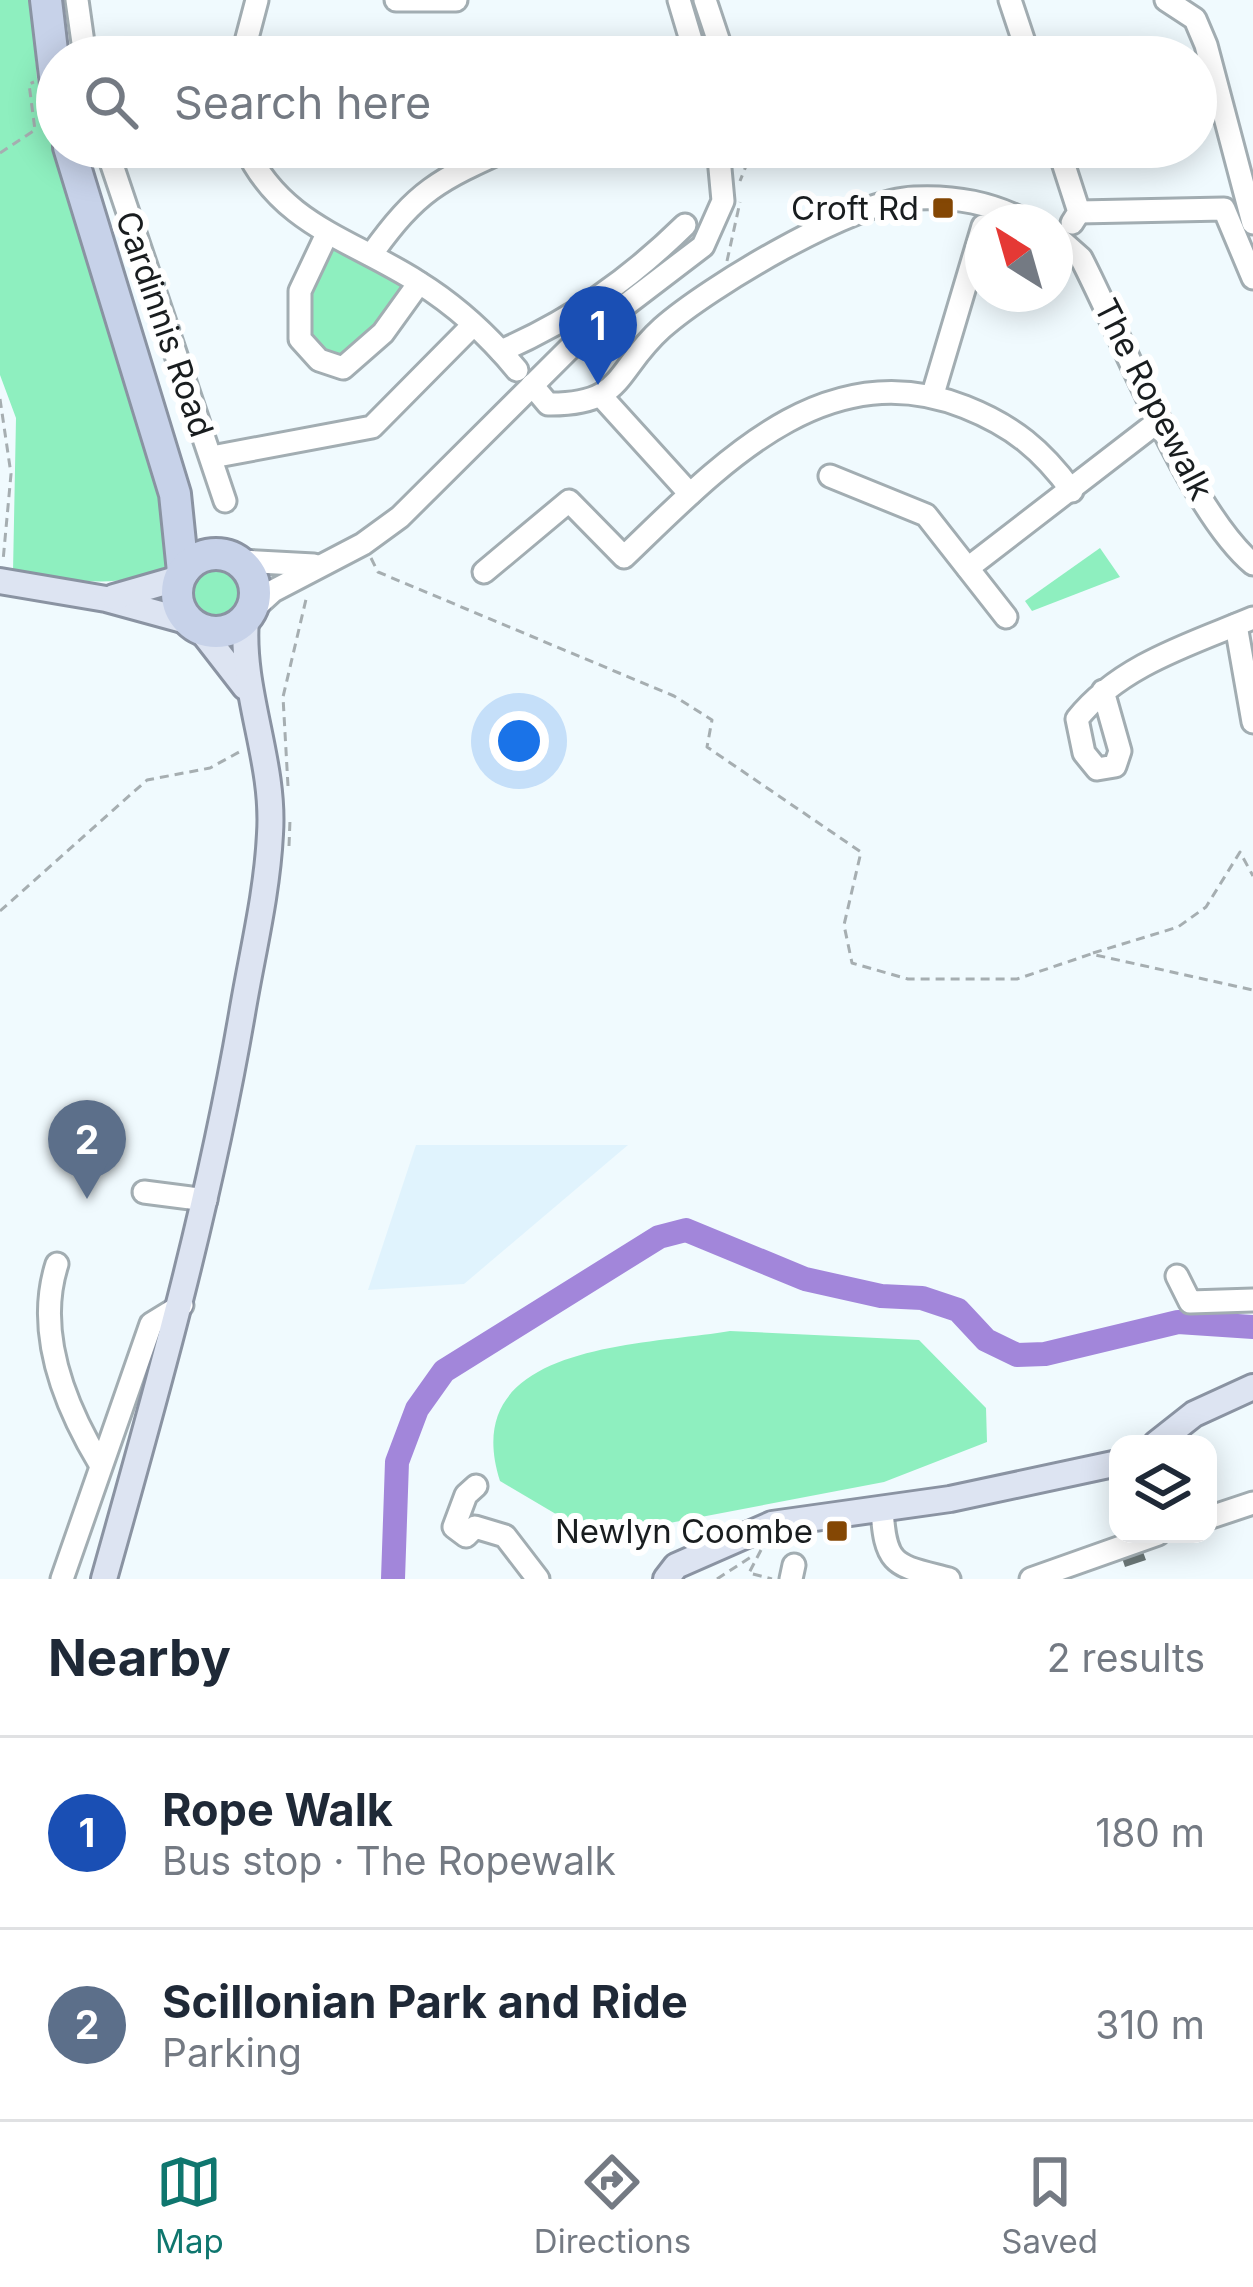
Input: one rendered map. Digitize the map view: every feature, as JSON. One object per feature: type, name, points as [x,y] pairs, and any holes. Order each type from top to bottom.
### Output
[{"type":"highway","points":[[45,36],[46,0]]},
{"type":"highway","points":[[75,168],[175,494],[181,575],[178,602],[195,626],[225,631],[248,615],[254,582],[175,494]]},
{"type":"highway","points":[[181,575],[198,558],[233,558]]},
{"type":"main road","points":[[106,599],[181,575]]},
{"type":"main road","points":[[0,581],[106,599],[195,626],[250,694]]},
{"type":"main road","points":[[104,1579],[182,1305],[266,886],[269,779],[243,652],[248,615]]},
{"type":"main road","points":[[1167,1435],[1194,1414],[1253,1387]]},
{"type":"main road","points":[[666,1579],[676,1566],[772,1524],[1109,1465]]},
{"type":"street","points":[[76,0],[82,36]]},
{"type":"street","points":[[248,36],[257,0]]},
{"type":"street","points":[[395,0],[456,0]]},
{"type":"street","points":[[679,0],[690,36]]},
{"type":"street","points":[[1010,0],[1022,36]]},
{"type":"street","points":[[1166,0],[1195,19],[1202,36]]},
{"type":"street","points":[[1217,87],[1253,224]]},
{"type":"street","name":"Cardinnis Road","points":[[113,168],[225,501]]},
{"type":"street","points":[[254,168],[287,208],[326,236],[419,283],[473,325],[548,404],[584,405],[602,397],[659,330],[800,237],[909,197],[965,212]]},
{"type":"street","points":[[371,255],[423,191],[470,168]]},
{"type":"street","points":[[248,615],[314,565],[363,544],[433,487],[524,377],[703,246],[730,190],[724,168]]},
{"type":"street","points":[[1065,168],[1079,212]]},
{"type":"street","points":[[1073,219],[1079,212],[1224,209],[1253,278]]},
{"type":"street","points":[[501,351],[563,324],[648,261],[685,226]]},
{"type":"street","points":[[326,236],[300,291],[300,339],[319,360],[343,368],[383,333],[419,283]]},
{"type":"street","name":"The Ropewalk","points":[[1073,251],[1081,258],[1160,420],[1237,550],[1253,564]]},
{"type":"street","points":[[933,394],[965,287]]},
{"type":"street","points":[[212,457],[372,427],[473,325]]},
{"type":"street","points":[[484,572],[569,501],[624,557],[690,494],[755,443],[827,399],[895,389],[933,394],[1000,421],[1043,451],[1072,491]]},
{"type":"street","points":[[602,397],[690,494]]},
{"type":"street","points":[[968,568],[1160,420]]},
{"type":"street","points":[[830,476],[926,515],[1006,617]]},
{"type":"street","points":[[233,558],[314,565]]},
{"type":"street","points":[[1103,691],[1146,664],[1244,621],[1253,722]]},
{"type":"street","points":[[144,1192],[206,1200]]},
{"type":"street","points":[[58,1264],[50,1312],[59,1371],[66,1404],[100,1464]]},
{"type":"street","points":[[1177,1276],[1190,1302],[1253,1300]]},
{"type":"street","points":[[62,1579],[151,1324],[182,1305]]},
{"type":"street","points":[[476,1486],[466,1495],[454,1527],[466,1536],[475,1527],[505,1535],[538,1579]]},
{"type":"street","points":[[1217,1515],[1253,1504]]},
{"type":"street","points":[[882,1508],[887,1553],[896,1565],[950,1579]]},
{"type":"street","points":[[1031,1579],[1133,1543]]},
{"type":"path","points":[[0,153],[36,125]]},
{"type":"path","points":[[731,280],[727,260],[742,207],[730,190],[745,168]]},
{"type":"path","points":[[0,399],[11,474],[0,581]]},
{"type":"path","points":[[363,544],[378,572],[674,696],[712,720],[707,747],[860,852],[844,925],[852,963],[908,979],[1017,979],[1178,927],[1206,908],[1240,852],[1253,876]]},
{"type":"path","points":[[0,911],[147,781],[210,768],[243,750],[242,738]]},
{"type":"path","points":[[1091,954],[1253,990]]},
{"type":"path","points":[[717,1579],[766,1547]]},
{"type":"path","points":[[755,1554],[749,1573],[774,1579]]},
{"type":"shaded area","points":[[416,1145],[628,1145],[464,1284],[368,1290]]},
{"type":"green space","points":[[0,0],[31,0],[36,168],[64,168],[164,496],[168,565],[150,574],[112,581],[13,572],[16,418],[0,375]]},
{"type":"green space","points":[[325,244],[408,284],[364,342],[343,356],[326,354],[307,338],[305,283]]},
{"type":"green space","points":[[1100,548],[1120,577],[1032,611],[1025,601]]},
{"type":"green space","points":[[217,561],[238,570],[247,591],[238,612],[217,621],[196,612],[187,591],[196,570]]},
{"type":"green space","points":[[730,1331],[919,1340],[986,1408],[987,1442],[884,1482],[659,1525],[566,1520],[500,1481],[494,1436],[505,1401],[530,1377],[565,1360],[607,1349]]},
{"type":"building","points":[[1142,1549],[1146,1560],[1125,1567],[1121,1555]]},
{"type":"waterway","points":[[393,1579],[397,1462],[417,1409],[444,1371],[659,1237],[686,1230],[805,1279],[881,1296],[922,1298],[958,1310],[986,1340],[1017,1355],[1045,1354],[1178,1322],[1253,1327]]},
{"type":"place","name":"Croft Rd","points":[[943,208]]},
{"type":"place","name":"Rope Walk","points":[[598,385]]},
{"type":"place","name":"Scillonian Park and Ride","points":[[87,1199]]},
{"type":"place","name":"Newlyn Coombe","points":[[837,1531]]}]
